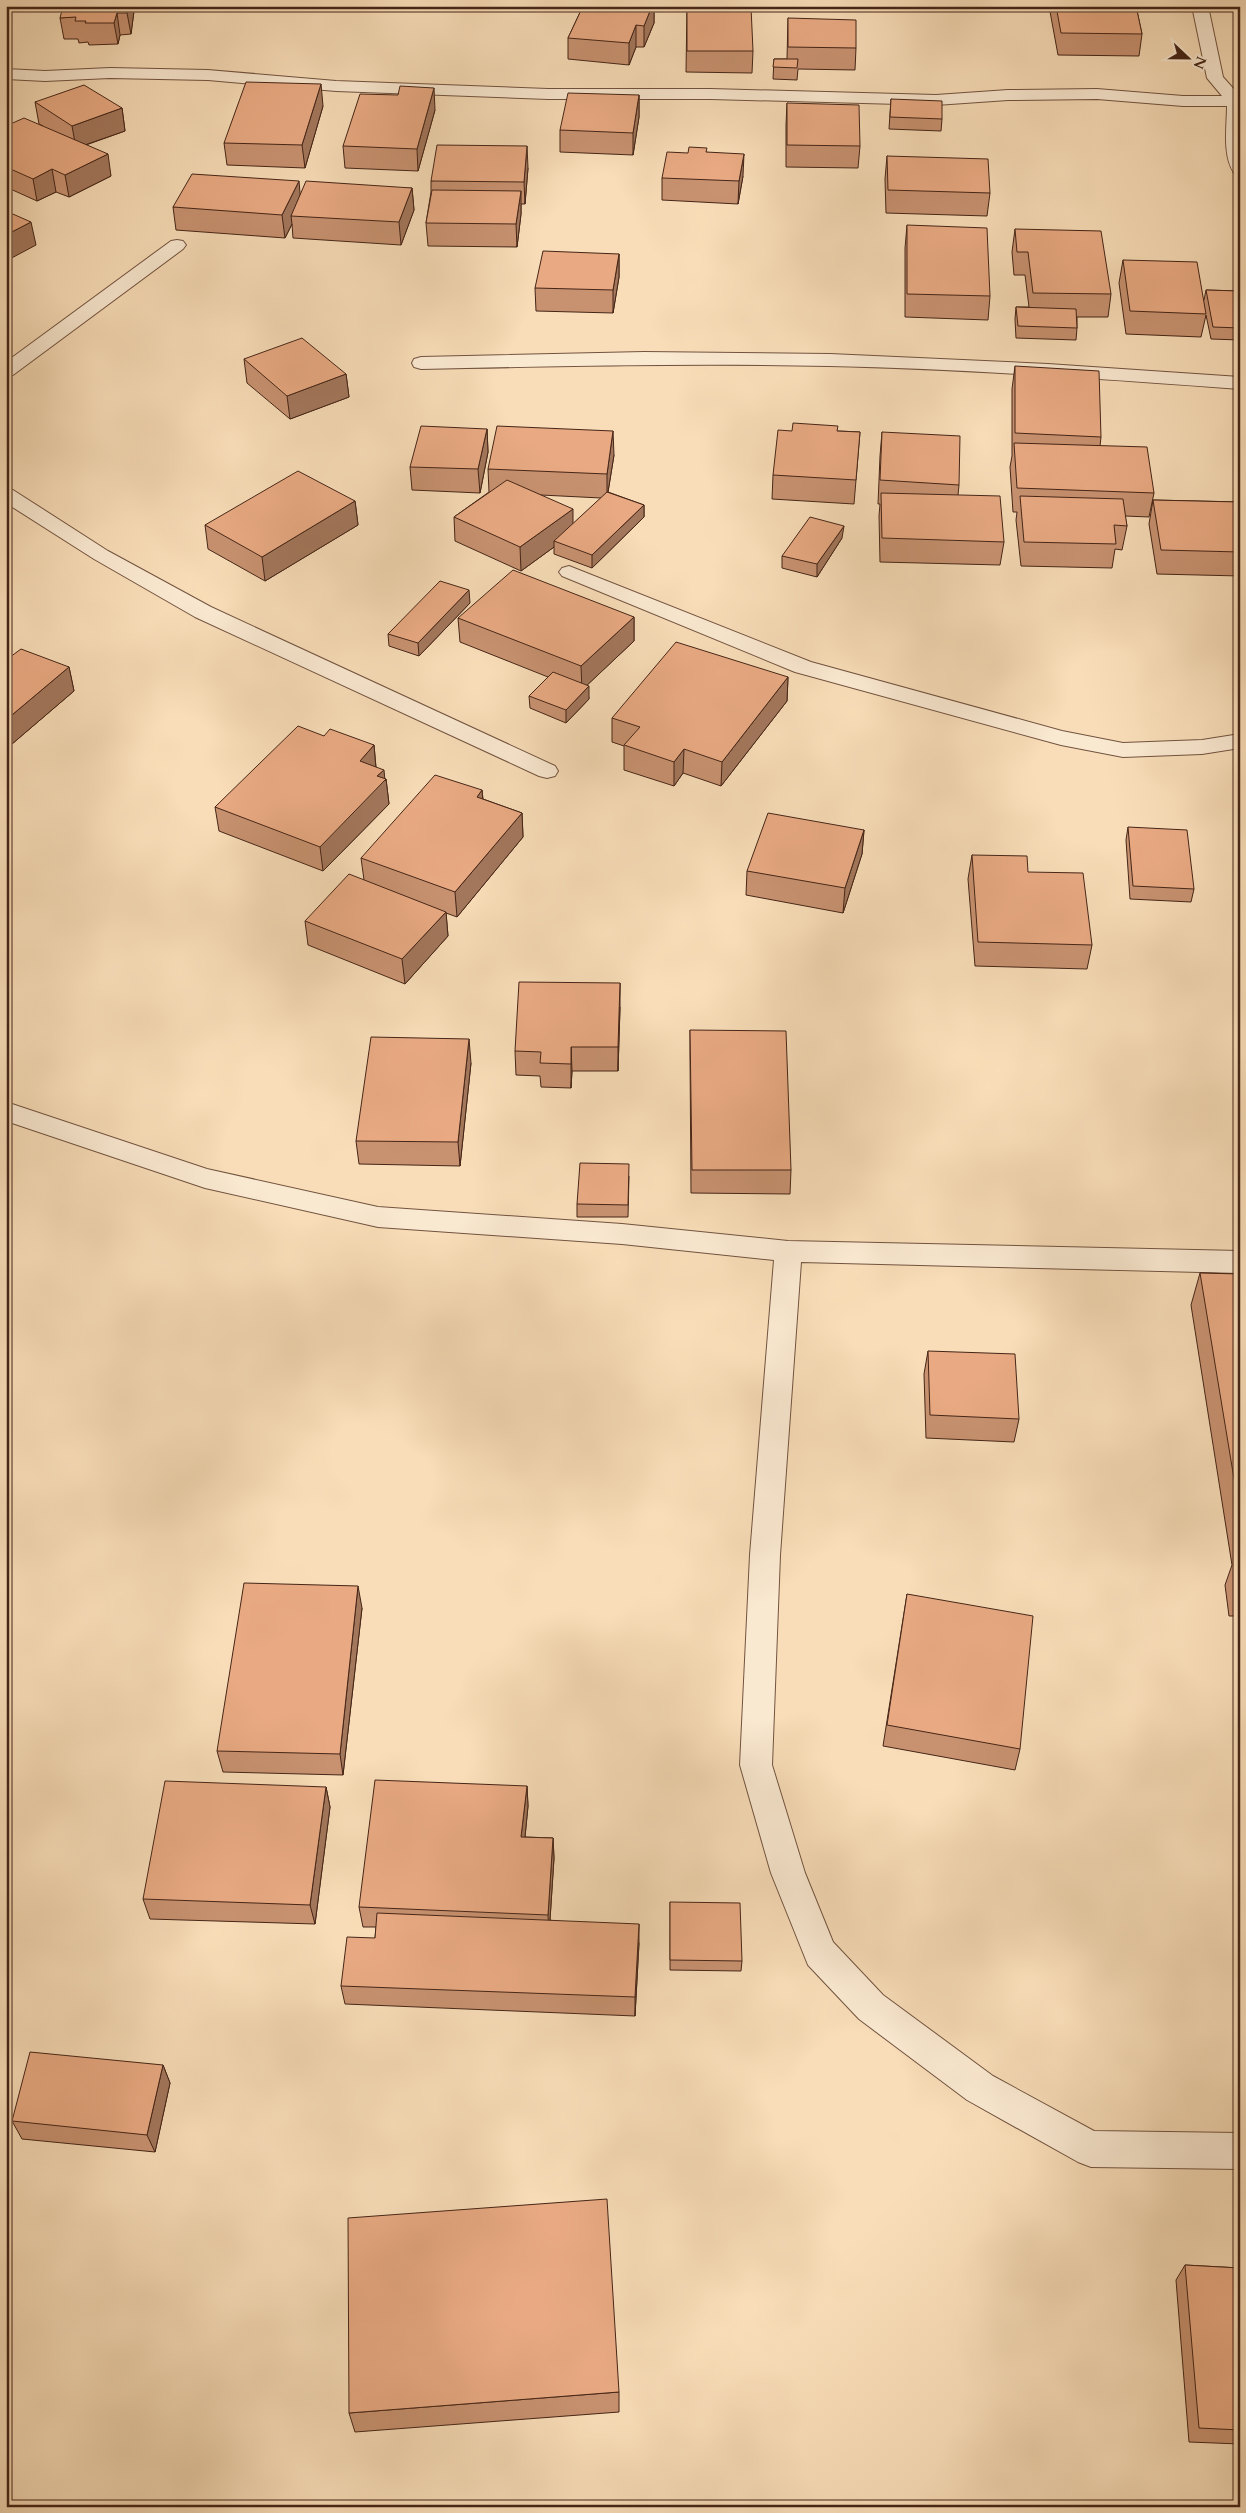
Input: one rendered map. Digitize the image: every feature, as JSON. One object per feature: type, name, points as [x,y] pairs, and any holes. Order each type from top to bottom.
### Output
[{"type":"street","points":[[1200,6],[1215,78],[1236,101],[1235,148],[1240,169]]},
{"type":"street","points":[[6,74],[45,76],[110,73],[208,75],[336,86],[548,94],[712,94],[936,100],[1008,95],[1097,94],[1182,101],[1236,101]]},
{"type":"street","points":[[6,371],[177,245]]},
{"type":"street","points":[[421,363],[644,358],[821,360],[1048,370],[1240,383]]},
{"type":"street","points":[[6,494],[101,555],[203,612],[547,771]]},
{"type":"street","points":[[569,572],[803,667],[1061,738],[1123,750],[1202,747],[1240,741]]},
{"type":"street","points":[[6,1111],[205,1178],[378,1217],[622,1234],[788,1251],[1240,1262]]},
{"type":"street","points":[[788,1251],[765,1556],[756,1765],[788,1873],[820,1953],[871,2007],[980,2088],[1091,2148],[1240,2151]]},
{"type":"building","points":[[63,6],[128,6],[127,13],[117,13],[114,23],[85,23],[86,21],[75,21],[76,17],[60,18]]},
{"type":"building","points":[[583,6],[652,6],[644,26],[636,25],[629,43],[568,38]]},
{"type":"building","points":[[1056,6],[1136,6],[1142,34],[1061,33]]},
{"type":"building","points":[[687,7],[751,7],[753,51],[687,51]]},
{"type":"building","points":[[788,18],[856,20],[856,48],[788,47]]},
{"type":"building","points":[[774,59],[798,59],[797,68],[773,67]]},
{"type":"building","points":[[246,82],[321,84],[302,145],[224,143]]},
{"type":"building","points":[[84,85],[122,108],[72,126],[35,102]]},
{"type":"building","points":[[400,86],[434,88],[417,149],[343,146],[360,94],[398,95]]},
{"type":"building","points":[[568,93],[639,95],[633,133],[560,130]]},
{"type":"building","points":[[891,99],[942,101],[942,119],[890,117]]},
{"type":"building","points":[[787,103],[859,105],[860,146],[787,145]]},
{"type":"building","points":[[24,118],[108,154],[65,175],[52,169],[33,179],[6,167],[6,126]]},
{"type":"building","points":[[437,145],[527,146],[524,182],[431,181]]},
{"type":"building","points":[[689,147],[707,148],[706,152],[744,154],[739,181],[662,178],[667,152],[688,153]]},
{"type":"building","points":[[887,156],[988,159],[990,193],[888,190]]},
{"type":"building","points":[[192,174],[299,181],[282,215],[173,207]]},
{"type":"building","points":[[306,181],[412,188],[399,222],[291,216]]},
{"type":"building","points":[[432,190],[521,191],[516,224],[426,223]]},
{"type":"building","points":[[6,211],[31,222],[6,235]]},
{"type":"building","points":[[907,225],[987,228],[990,296],[907,294]]},
{"type":"building","points":[[1015,229],[1101,231],[1111,294],[1033,293],[1028,252],[1017,252]]},
{"type":"building","points":[[543,251],[619,254],[613,290],[535,288]]},
{"type":"building","points":[[1123,260],[1197,262],[1206,314],[1130,311]]},
{"type":"building","points":[[1206,290],[1240,291],[1240,328],[1213,327]]},
{"type":"building","points":[[1016,307],[1076,309],[1077,328],[1018,326]]},
{"type":"building","points":[[302,338],[346,374],[287,396],[244,359]]},
{"type":"building","points":[[1015,366],[1099,371],[1101,437],[1015,433]]},
{"type":"building","points":[[793,423],[838,426],[837,431],[860,432],[856,480],[773,475],[778,430],[792,431]]},
{"type":"building","points":[[421,426],[487,429],[478,469],[410,467]]},
{"type":"building","points":[[497,426],[613,431],[607,474],[488,469]]},
{"type":"building","points":[[882,432],[960,436],[959,485],[880,480]]},
{"type":"building","points":[[1014,443],[1147,447],[1154,493],[1017,488]]},
{"type":"building","points":[[298,471],[355,501],[262,557],[205,525]]},
{"type":"building","points":[[507,480],[573,509],[520,547],[454,517]]},
{"type":"building","points":[[607,492],[644,505],[592,555],[554,541]]},
{"type":"building","points":[[881,493],[1000,496],[1004,542],[882,538]]},
{"type":"building","points":[[1020,496],[1123,499],[1127,526],[1114,525],[1116,544],[1024,542]]},
{"type":"building","points":[[1153,500],[1240,502],[1240,552],[1161,550]]},
{"type":"building","points":[[810,517],[844,526],[817,564],[782,556]]},
{"type":"building","points":[[513,570],[634,617],[581,666],[458,618]]},
{"type":"building","points":[[440,581],[469,590],[418,643],[388,634]]},
{"type":"building","points":[[676,642],[788,677],[722,762],[684,749],[674,762],[624,745],[640,727],[612,718]]},
{"type":"building","points":[[21,649],[69,667],[6,720],[6,660]]},
{"type":"building","points":[[553,672],[589,686],[566,710],[529,696]]},
{"type":"building","points":[[298,726],[324,736],[330,729],[374,745],[360,761],[384,770],[377,776],[386,779],[320,847],[215,807]]},
{"type":"building","points":[[435,775],[482,790],[477,797],[522,813],[455,892],[361,858]]},
{"type":"building","points":[[768,813],[864,830],[845,888],[747,871]]},
{"type":"building","points":[[1128,827],[1187,830],[1194,889],[1133,886]]},
{"type":"building","points":[[972,855],[1027,856],[1028,872],[1083,873],[1092,945],[978,942]]},
{"type":"building","points":[[349,874],[446,912],[402,959],[305,921]]},
{"type":"building","points":[[519,982],[620,983],[618,1047],[571,1047],[571,1064],[540,1063],[541,1052],[515,1051]]},
{"type":"building","points":[[690,1030],[786,1031],[791,1170],[692,1170]]},
{"type":"building","points":[[371,1037],[469,1039],[458,1142],[356,1141]]},
{"type":"building","points":[[580,1163],[629,1164],[628,1205],[577,1204]]},
{"type":"building","points":[[1200,1273],[1240,1274],[1240,1515]]},
{"type":"building","points":[[928,1351],[1015,1354],[1019,1419],[930,1415]]},
{"type":"building","points":[[1236,1555],[1240,1555],[1240,1582]]},
{"type":"building","points":[[244,1583],[358,1586],[340,1754],[217,1751]]},
{"type":"building","points":[[907,1594],[1033,1616],[1020,1749],[887,1725]]},
{"type":"building","points":[[375,1780],[527,1786],[521,1837],[553,1838],[548,1915],[359,1907]]},
{"type":"building","points":[[165,1781],[326,1787],[310,1905],[143,1899]]},
{"type":"building","points":[[670,1902],[740,1903],[742,1961],[670,1960]]},
{"type":"building","points":[[377,1913],[639,1924],[635,1997],[341,1986],[347,1937],[375,1938]]},
{"type":"building","points":[[30,2052],[163,2065],[147,2135],[12,2121]]},
{"type":"building","points":[[607,2199],[619,2392],[349,2413],[348,2218]]},
{"type":"building","points":[[1185,2265],[1240,2268],[1240,2430],[1199,2428]]}]
